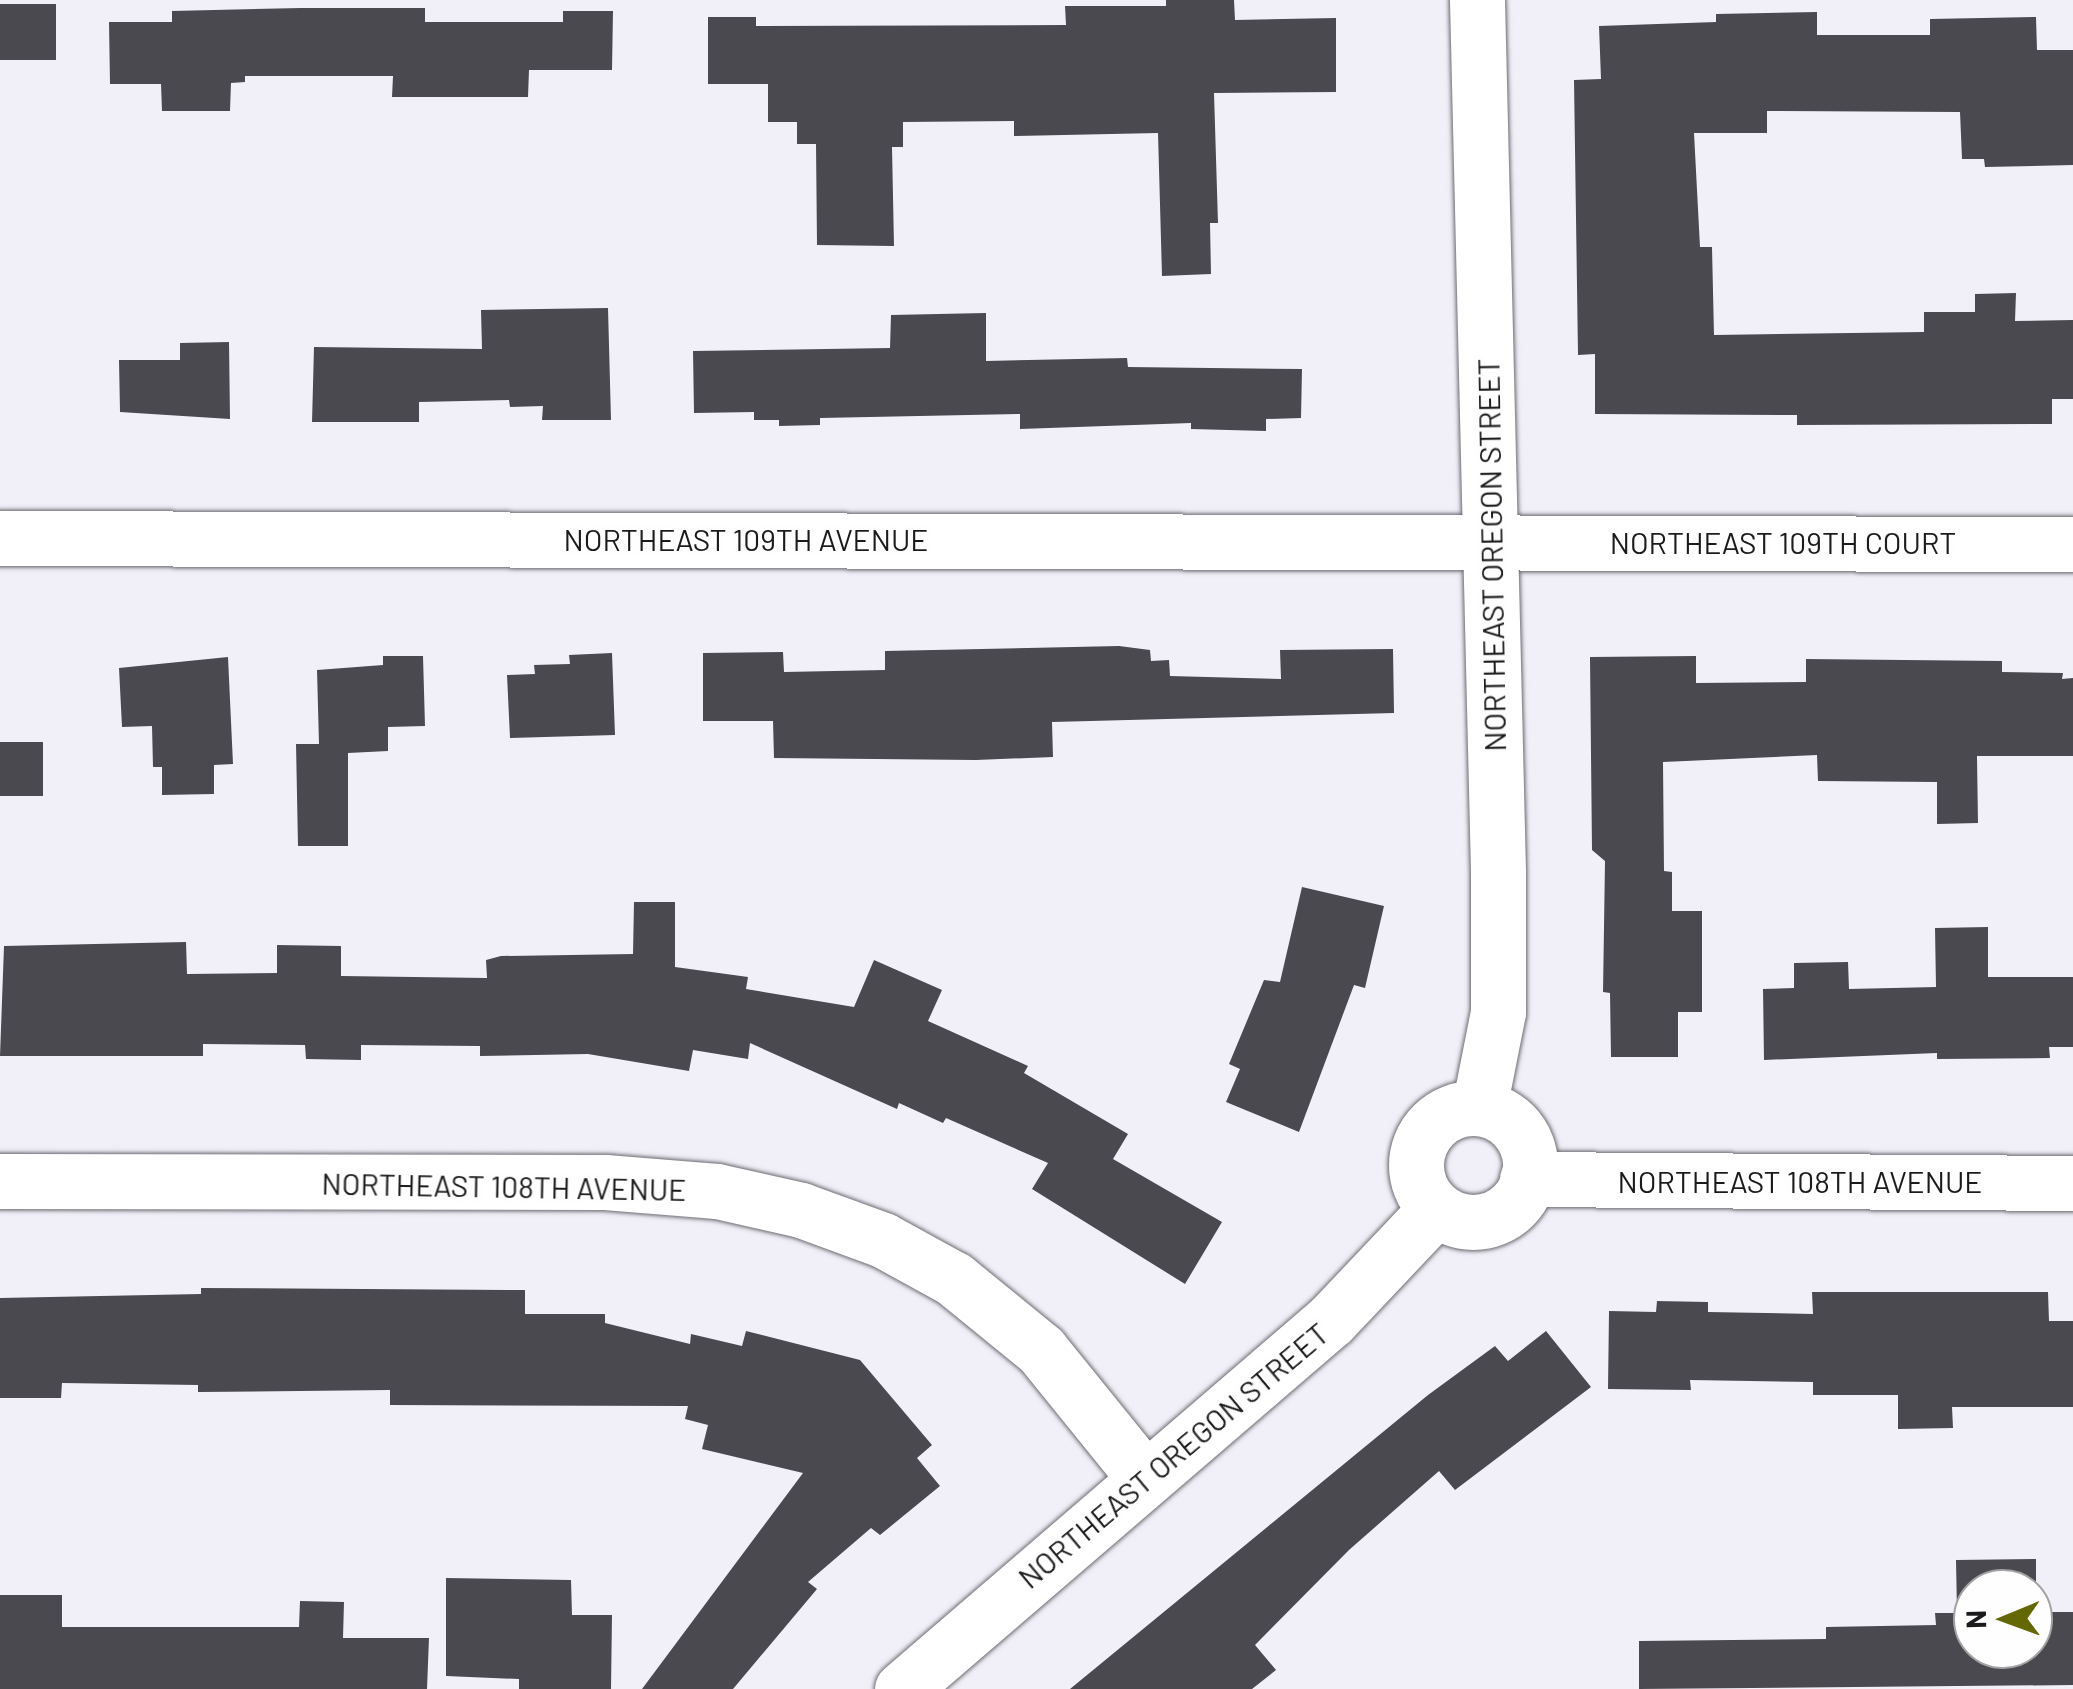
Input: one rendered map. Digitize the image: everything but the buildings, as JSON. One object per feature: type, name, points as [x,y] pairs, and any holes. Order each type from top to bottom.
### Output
[{"type":"street","name":"NORTHEAST OREGON STREET","points":[[1477,0],[1493,541],[1498,1012],[1479,1108]]},
{"type":"street","name":"NORTHEAST 109TH AVENUE","points":[[0,538],[1493,541]]},
{"type":"street","name":"NORTHEAST 109TH COURT","points":[[1493,541],[2073,544]]},
{"type":"street","points":[[1479,1108],[1518,1126],[1526,1142],[1527,1180],[1520,1198],[1495,1219],[1458,1221],[1434,1210],[1416,1172],[1420,1144],[1437,1120],[1479,1108]]},
{"type":"street","name":"NORTHEAST 108TH AVENUE","points":[[1527,1180],[2073,1183]]},
{"type":"street","name":"NORTHEAST 108TH AVENUE","points":[[0,1181],[605,1182],[717,1191],[801,1210],[883,1240],[954,1279],[1040,1350],[1144,1477]]},
{"type":"street","name":"NORTHEAST OREGON STREET","points":[[902,1689],[1331,1320],[1434,1210]]}]
